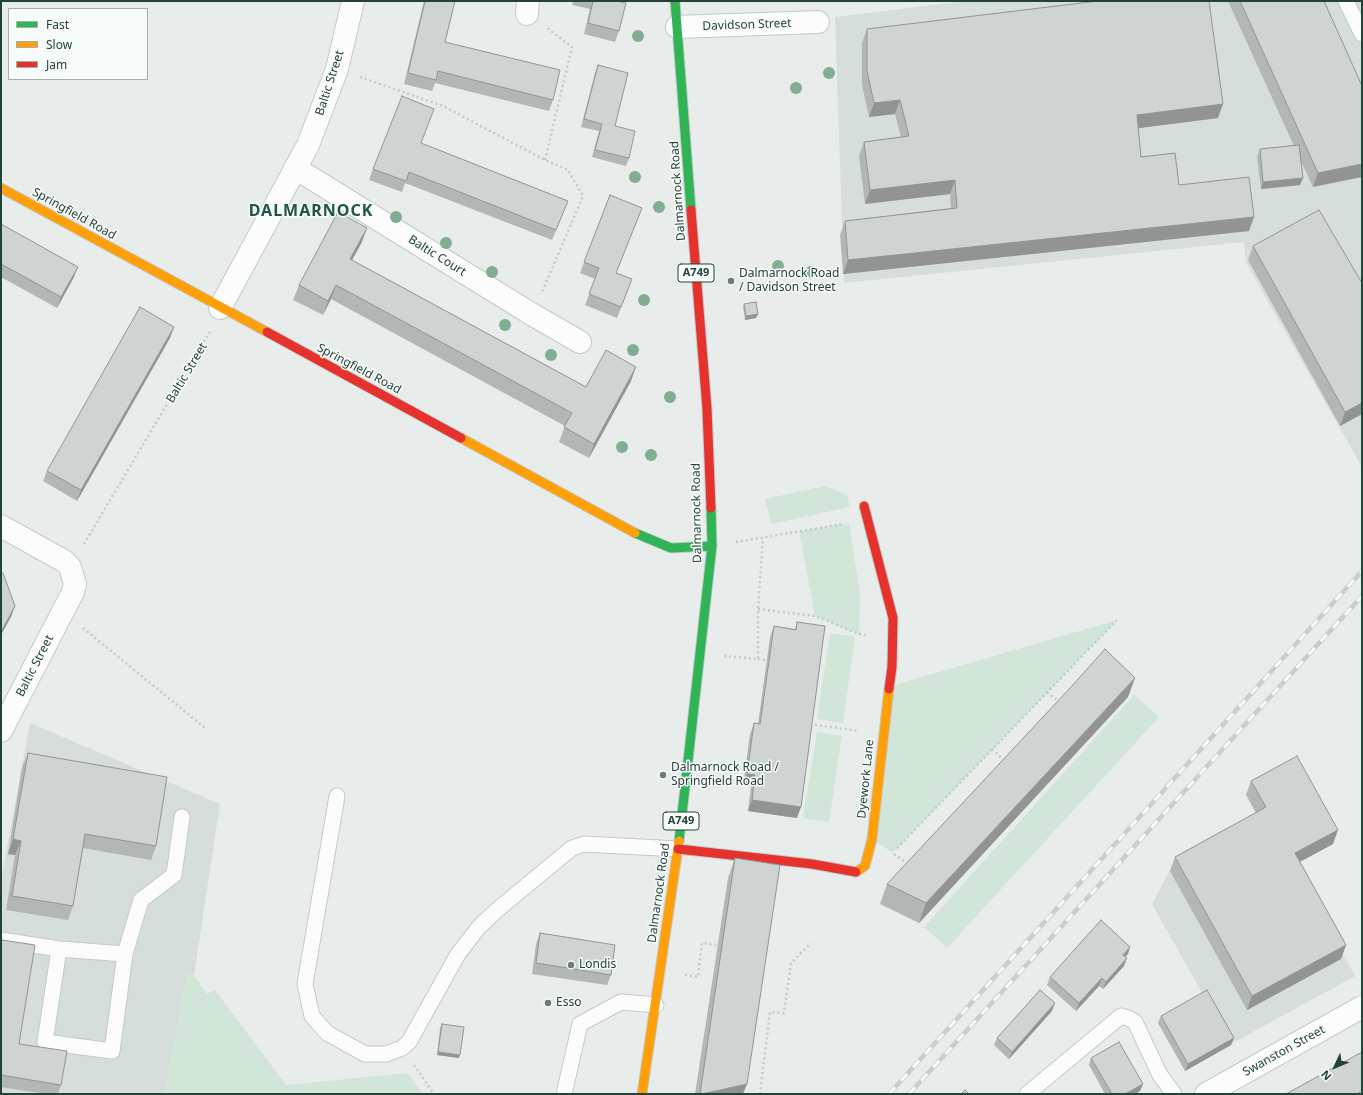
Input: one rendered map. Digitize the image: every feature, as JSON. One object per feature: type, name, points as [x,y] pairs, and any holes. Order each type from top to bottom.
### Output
[{"type":"street","name":"Baltic Street","points":[[220,308],[319,120],[337,69],[353,1]]},
{"type":"street","name":"Dalmarnock Road","points":[[642,1094],[678,849],[712,546],[707,409],[675,1]]},
{"type":"street","name":"Davidson Street","points":[[677,27],[818,22]]},
{"type":"street","name":"Baltic Court","points":[[295,168],[532,315],[580,342]]},
{"type":"street","name":"Springfield Road","points":[[1,188],[638,534],[671,548],[712,546]]},
{"type":"street","name":"Dyework Lane","points":[[678,849],[812,864],[856,872],[865,866],[872,839],[892,666],[893,618],[864,506]]},
{"type":"street","points":[[1,526],[59,558],[70,567]]},
{"type":"street","name":"Baltic Street","points":[[1,732],[63,611],[75,584],[70,567]]},
{"type":"street","name":"Swanston Street","points":[[1206,1094],[1362,1007]]},
{"type":"lane","points":[[1346,1],[1362,34]]},
{"type":"lane","points":[[337,796],[305,984],[312,1016],[327,1033],[365,1054],[386,1054],[402,1048],[409,1042],[458,954],[479,927],[567,851],[584,844],[678,849]]},
{"type":"lane","points":[[59,949],[44,1042],[112,1051],[125,954],[141,900],[174,875],[182,817]]},
{"type":"lane","points":[[1,940],[59,949],[125,954]]},
{"type":"lane","points":[[564,1094],[580,1024],[620,1002],[626,1001],[656,1005]]},
{"type":"lane","points":[[1026,1094],[1121,1016],[1135,1022],[1160,1075],[1174,1094]]},
{"type":"path","points":[[528,7],[572,47],[545,160]]},
{"type":"path","points":[[337,69],[443,106],[545,160],[568,170],[583,196],[532,315]]},
{"type":"path","name":"Baltic Street","points":[[70,567],[207,340],[220,308]]},
{"type":"path","points":[[712,546],[868,519]]},
{"type":"path","points":[[758,659],[758,609],[763,538]]},
{"type":"path","points":[[758,609],[815,616],[858,634],[892,638]]},
{"type":"path","points":[[63,611],[205,728]]},
{"type":"path","points":[[892,853],[1117,620]]},
{"type":"path","points":[[701,654],[766,660]]},
{"type":"path","points":[[1047,692],[1064,706]]},
{"type":"path","points":[[810,724],[884,734]]},
{"type":"path","points":[[992,749],[1010,765]]},
{"type":"path","points":[[661,972],[698,976],[702,943],[717,945]]},
{"type":"path","points":[[760,1094],[770,1012],[784,1013],[791,963],[811,944]]},
{"type":"path","points":[[402,1048],[434,1094]]},
{"type":"shaded area","points":[[967,1],[1362,1],[1362,467],[1246,263],[1244,242],[844,283],[835,17]]},
{"type":"shaded area","points":[[30,723],[220,804],[176,1094],[1,1094],[1,880]]},
{"type":"shaded area","points":[[1265,810],[1355,976],[1231,1044],[1152,904],[1171,868]]},
{"type":"green space","points":[[825,486],[847,495],[850,507],[771,524],[765,499]]},
{"type":"green space","points":[[849,523],[860,593],[859,634],[815,616],[799,531]]},
{"type":"green space","points":[[1117,620],[893,853],[872,839],[891,686]]},
{"type":"green space","points":[[830,633],[855,637],[843,723],[817,719]]},
{"type":"green space","points":[[1134,695],[1159,717],[947,948],[924,927]]},
{"type":"green space","points":[[817,732],[842,736],[829,822],[803,818]]},
{"type":"green space","points":[[187,972],[192,972],[207,994],[215,990],[286,1085],[408,1073],[423,1094],[164,1094]]},
{"type":"building","points":[[425,1],[455,1],[445,42],[560,70],[553,100],[438,71],[436,80],[408,73]]},
{"type":"building","points":[[593,1],[617,1],[626,3],[619,31],[588,23]]},
{"type":"building","points":[[1098,1],[1209,1],[1223,104],[1137,115],[1141,157],[1175,153],[1179,185],[1249,177],[1254,217],[848,260],[845,221],[957,208],[955,180],[870,190],[864,142],[909,136],[900,100],[874,103],[867,71],[867,29]]},
{"type":"building","points":[[1240,1],[1324,1],[1362,86],[1362,164],[1318,173]]},
{"type":"building","points":[[598,65],[628,73],[615,126],[635,131],[629,158],[595,150],[602,124],[584,119]]},
{"type":"building","points":[[402,96],[434,109],[421,143],[568,201],[556,230],[409,172],[406,181],[373,169]]},
{"type":"building","points":[[1299,145],[1303,178],[1263,182],[1260,149]]},
{"type":"building","points":[[610,195],[642,208],[616,273],[632,279],[621,307],[589,294],[599,268],[584,262]]},
{"type":"building","points":[[1319,210],[1362,283],[1362,403],[1345,412],[1253,246]]},
{"type":"building","points":[[338,212],[367,228],[350,259],[586,387],[606,350],[636,367],[594,444],[564,427],[572,413],[336,285],[328,301],[299,285]]},
{"type":"building","points":[[1,224],[78,267],[61,297],[1,264]]},
{"type":"building","points":[[756,302],[758,314],[746,316],[744,304]]},
{"type":"building","points":[[140,307],[174,327],[81,490],[47,471]]},
{"type":"building","points":[[1,572],[3,573],[15,606],[1,632]]},
{"type":"building","points":[[797,622],[825,626],[801,807],[752,800],[755,775],[747,774],[754,723],[760,724],[774,626],[796,630]]},
{"type":"building","points":[[1105,649],[1135,678],[926,903],[887,884],[1071,687]]},
{"type":"building","points":[[28,753],[167,777],[156,846],[85,834],[73,906],[12,896],[21,841],[13,839]]},
{"type":"building","points":[[1297,756],[1338,830],[1295,853],[1346,945],[1252,996],[1175,857],[1266,807],[1251,781]]},
{"type":"building","points":[[735,858],[780,865],[747,1084],[700,1094]]},
{"type":"building","points":[[1101,920],[1130,947],[1123,955],[1127,958],[1106,982],[1102,978],[1079,1003],[1050,977]]},
{"type":"building","points":[[540,933],[615,945],[611,975],[536,963]]},
{"type":"building","points":[[2,940],[35,945],[19,1044],[67,1051],[61,1085],[1,1075]]},
{"type":"building","points":[[1040,990],[1055,1003],[1012,1052],[997,1038]]},
{"type":"building","points":[[1207,990],[1234,1038],[1188,1064],[1161,1016]]},
{"type":"building","points":[[442,1024],[464,1027],[460,1055],[438,1052]]},
{"type":"building","points":[[1119,1042],[1143,1084],[1125,1094],[1112,1094],[1091,1058]]},
{"type":"building","points":[[1362,1052],[1362,1091],[1357,1094],[1286,1094]]},
{"type":"building","points":[[965,1090],[969,1094],[961,1094]]},
{"type":"railway","points":[[889,1094],[1362,571]]},
{"type":"railway","points":[[909,1094],[1362,596]]},
{"type":"traffic: fast","points":[[675,1],[691,210]]},
{"type":"traffic: fast","points":[[679,841],[712,546],[711,508]]},
{"type":"traffic: fast","points":[[635,533],[671,548],[712,546]]},
{"type":"traffic: slow","points":[[1,188],[267,332]]},
{"type":"traffic: slow","points":[[461,438],[635,533]]},
{"type":"traffic: slow","points":[[856,872],[865,866],[872,839],[889,689]]},
{"type":"traffic: slow","points":[[642,1094],[679,841]]},
{"type":"traffic: jam","points":[[691,210],[707,409],[711,508]]},
{"type":"traffic: jam","points":[[267,332],[461,438]]},
{"type":"traffic: jam","points":[[864,506],[893,618],[892,667],[889,689]]},
{"type":"traffic: jam","points":[[678,849],[812,864],[856,872]]},
{"type":"place","name":"Dalmarnock Road / Davidson Street","points":[[731,281]]},
{"type":"place","name":"Dalmarnock Road / Springfield Road","points":[[663,775]]},
{"type":"place","name":"Londis","points":[[571,965]]},
{"type":"place","name":"Esso","points":[[548,1003]]},
{"type":"district","name":"DALMARNOCK","points":[[311,211]]}]
